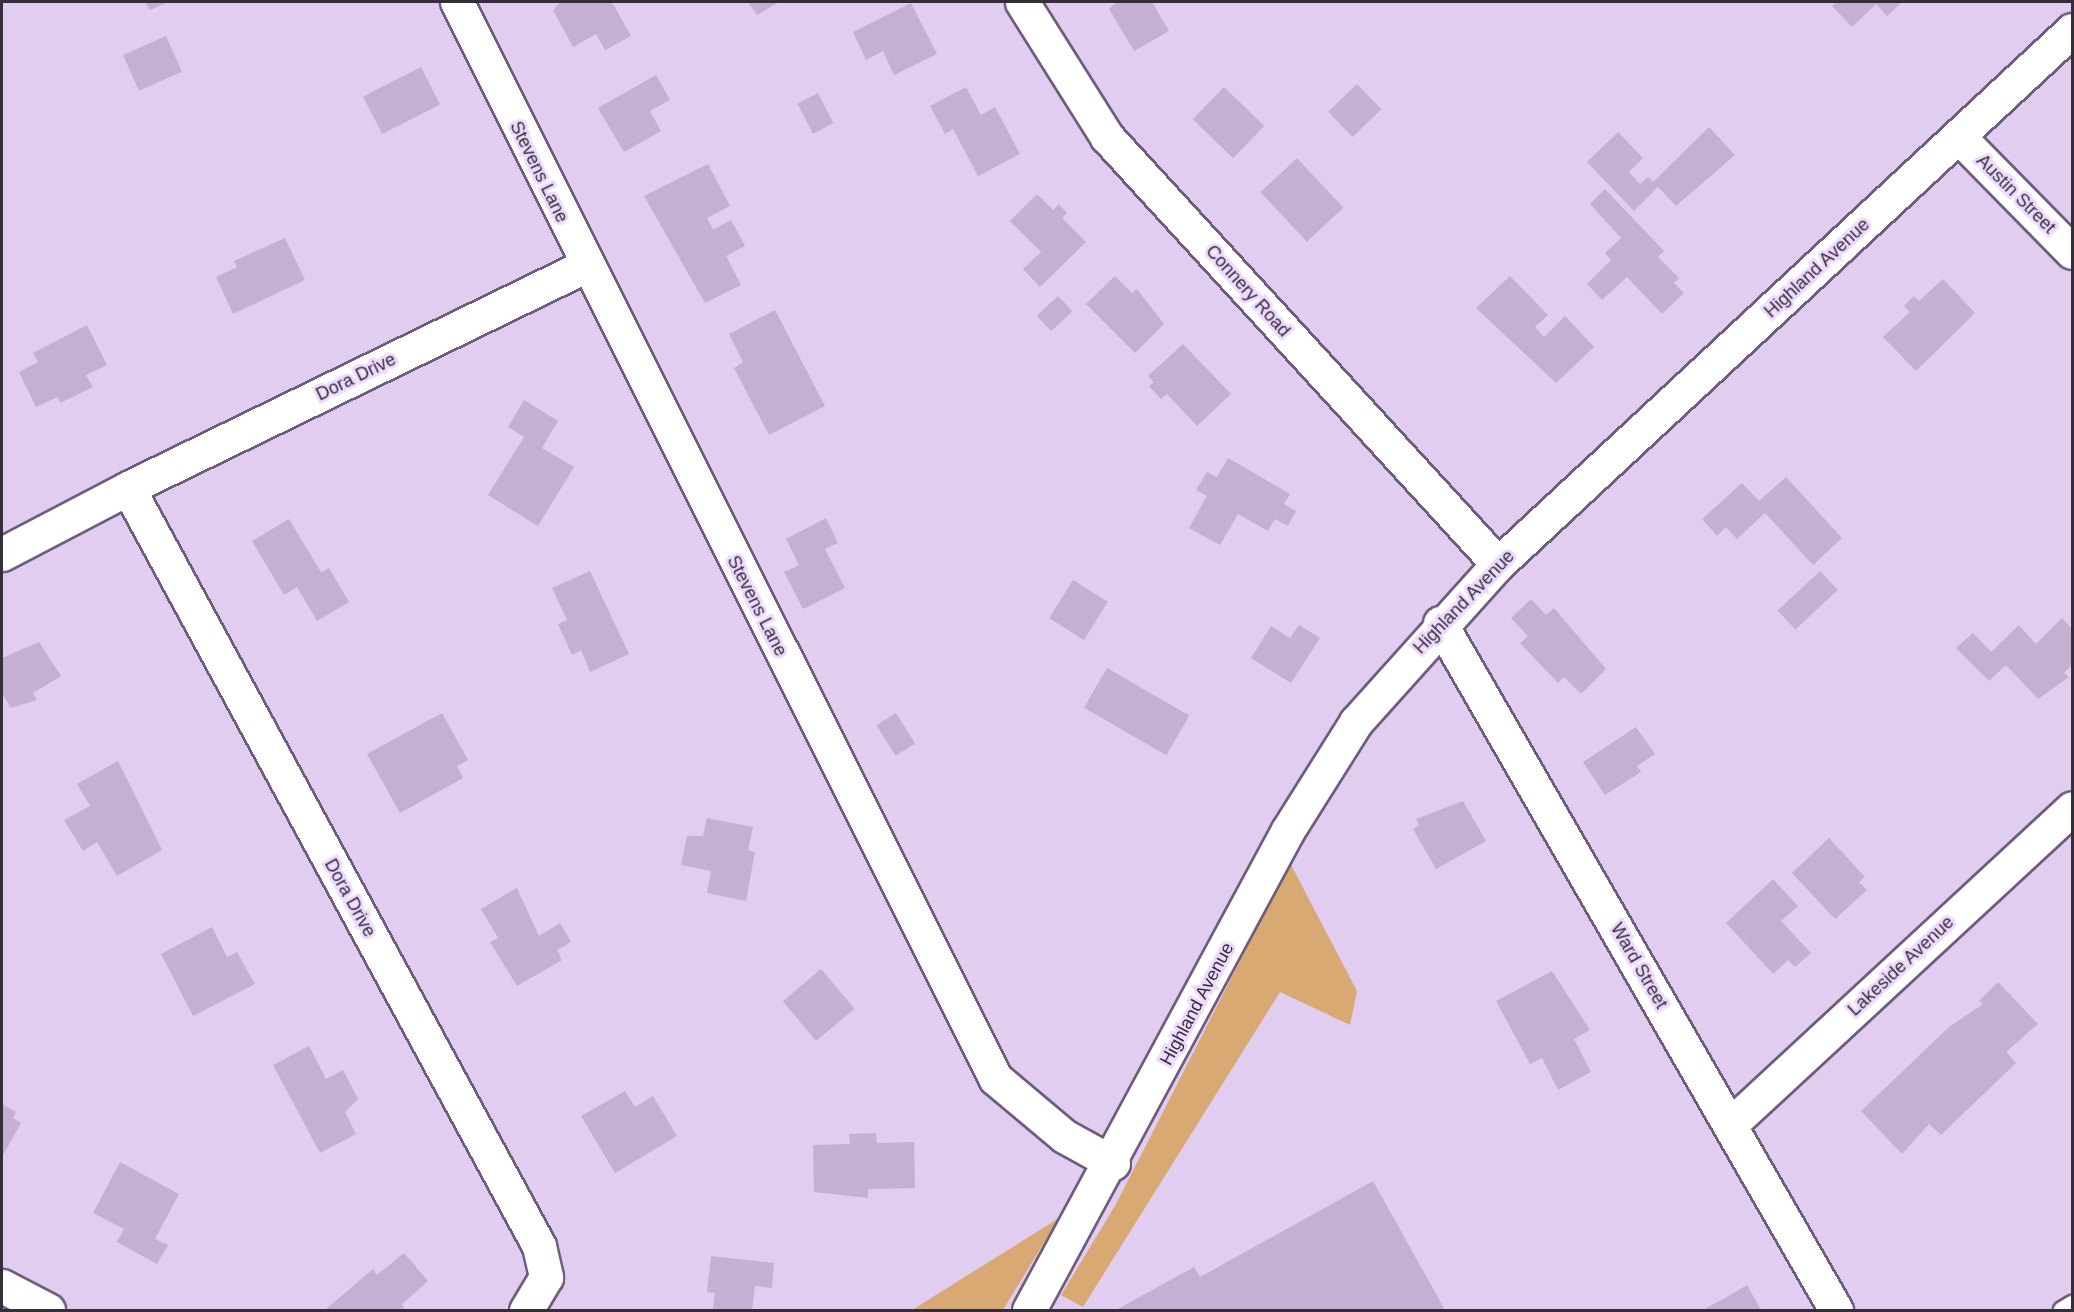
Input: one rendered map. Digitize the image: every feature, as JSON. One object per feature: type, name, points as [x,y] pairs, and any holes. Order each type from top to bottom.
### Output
[{"type":"street","name":"Stevens Lane","points":[[457,2],[585,266],[995,1078],[1064,1136],[1113,1163]]},
{"type":"street","name":"Connery Road","points":[[1022,2],[1107,137],[1498,564]]},
{"type":"street","name":"Highland Avenue","points":[[1029,1311],[1113,1163],[1320,774],[1440,623],[1498,564],[2073,30]]},
{"type":"street","name":"Austin Street","points":[[1959,137],[2073,252]]},
{"type":"street","name":"Dora Drive","points":[[2,554],[128,488],[585,266]]},
{"type":"street","name":"Dora Drive","points":[[128,488],[539,1246],[546,1277],[526,1311]]},
{"type":"street","name":"Ward Street","points":[[1440,623],[1836,1311]]},
{"type":"street","name":"Lakeside Avenue","points":[[1730,1125],[2073,808]]},
{"type":"street","points":[[2,1286],[48,1311]]},
{"type":"lane","points":[[2062,1311],[2073,1304]]},
{"type":"shaded area","points":[[1290,863],[1357,991],[1350,1025],[1280,992],[1083,1307],[1061,1295],[1115,1206]]},
{"type":"shaded area","points":[[1059,1218],[1003,1310],[912,1310]]},
{"type":"building","points":[[145,2],[168,2],[150,10]]},
{"type":"building","points":[[560,2],[612,2],[631,36],[605,50],[596,34],[573,47],[553,10]]},
{"type":"building","points":[[748,2],[776,2],[777,3],[757,15]]},
{"type":"building","points":[[1117,2],[1152,2],[1169,31],[1134,51],[1109,9]]},
{"type":"building","points":[[1836,2],[1902,2],[1887,16],[1876,4],[1852,27],[1832,6]]},
{"type":"building","points":[[911,3],[937,54],[894,75],[883,51],[866,60],[853,32]]},
{"type":"building","points":[[166,36],[182,72],[139,91],[123,55]]},
{"type":"building","points":[[421,67],[440,104],[382,134],[363,97]]},
{"type":"building","points":[[656,75],[670,100],[650,111],[661,131],[624,152],[598,108]]},
{"type":"building","points":[[1357,84],[1381,109],[1353,137],[1328,112]]},
{"type":"building","points":[[966,87],[981,115],[995,107],[1020,154],[978,176],[953,129],[945,134],[930,106]]},
{"type":"building","points":[[1224,87],[1264,126],[1233,158],[1193,119]]},
{"type":"building","points":[[818,93],[833,123],[813,134],[798,103]]},
{"type":"building","points":[[1709,127],[1735,155],[1676,206],[1658,187],[1634,211],[1587,162],[1618,132],[1643,158],[1629,172],[1640,184],[1648,177],[1653,182]]},
{"type":"building","points":[[1297,158],[1343,208],[1307,242],[1260,192]]},
{"type":"building","points":[[708,164],[730,206],[707,218],[713,230],[731,220],[745,246],[726,256],[741,285],[705,303],[644,196]]},
{"type":"building","points":[[1605,189],[1664,251],[1658,257],[1679,278],[1674,283],[1684,293],[1662,314],[1627,277],[1602,300],[1587,284],[1611,260],[1605,253],[1621,238],[1590,204]]},
{"type":"building","points":[[1037,194],[1053,210],[1059,204],[1067,213],[1062,218],[1086,242],[1040,287],[1023,269],[1041,252],[1010,221]]},
{"type":"building","points":[[285,238],[305,280],[233,314],[216,277],[237,267],[234,261]]},
{"type":"building","points":[[1115,276],[1132,293],[1137,289],[1164,324],[1135,353],[1086,304]]},
{"type":"building","points":[[1510,276],[1548,315],[1535,327],[1544,337],[1565,316],[1594,347],[1556,383],[1476,308]]},
{"type":"building","points":[[1943,279],[1975,313],[1916,371],[1883,337],[1910,312],[1904,306],[1914,296],[1919,301]]},
{"type":"building","points":[[1058,296],[1072,311],[1051,331],[1037,316]]},
{"type":"building","points":[[775,310],[825,406],[769,435],[734,368],[743,362],[729,334]]},
{"type":"building","points":[[87,325],[107,365],[86,375],[93,387],[60,403],[58,397],[36,407],[19,372],[38,362],[33,353]]},
{"type":"building","points":[[1183,344],[1231,394],[1197,426],[1167,394],[1161,399],[1149,386],[1154,382],[1148,376]]},
{"type":"building","points":[[524,400],[558,421],[542,448],[574,467],[538,526],[488,495],[524,437],[508,427]]},
{"type":"building","points":[[1228,458],[1290,494],[1284,504],[1296,511],[1288,526],[1275,519],[1268,531],[1238,514],[1220,545],[1189,528],[1207,496],[1196,490],[1207,472],[1217,477]]},
{"type":"building","points":[[1786,477],[1842,538],[1813,565],[1765,513],[1737,539],[1726,527],[1717,536],[1702,519],[1742,483],[1759,501]]},
{"type":"building","points":[[826,518],[838,543],[825,549],[845,588],[803,609],[784,572],[799,565],[786,539]]},
{"type":"building","points":[[289,519],[321,572],[329,568],[349,602],[317,621],[297,587],[284,595],[252,541]]},
{"type":"building","points":[[590,571],[629,654],[590,672],[581,650],[572,655],[558,624],[567,620],[552,588]]},
{"type":"building","points":[[1820,571],[1838,590],[1795,630],[1778,611]]},
{"type":"building","points":[[1073,580],[1108,602],[1084,640],[1049,618]]},
{"type":"building","points":[[1531,599],[1546,615],[1554,608],[1606,669],[1581,694],[1564,677],[1558,683],[1520,643],[1528,636],[1511,618]]},
{"type":"building","points":[[2062,618],[2072,629],[2072,665],[2064,673],[2069,677],[2038,699],[2006,665],[1989,681],[1956,648],[1973,633],[1991,652],[2019,625],[2036,644]]},
{"type":"building","points":[[1299,625],[1320,638],[1291,683],[1251,658],[1271,626],[1290,638]]},
{"type":"building","points":[[39,642],[61,676],[33,693],[37,700],[11,708],[2,693],[2,658]]},
{"type":"building","points":[[1107,668],[1189,716],[1166,755],[1084,708]]},
{"type":"building","points":[[442,713],[468,760],[457,766],[463,778],[400,813],[367,754]]},
{"type":"building","points":[[896,713],[915,744],[896,756],[876,725]]},
{"type":"building","points":[[1636,727],[1655,754],[1637,766],[1641,772],[1605,795],[1583,762]]},
{"type":"building","points":[[118,761],[162,850],[117,876],[97,842],[83,851],[64,820],[90,806],[77,784]]},
{"type":"building","points":[[1463,801],[1486,841],[1436,869],[1413,829],[1419,825],[1416,819]]},
{"type":"building","points":[[707,818],[753,827],[748,850],[755,852],[746,901],[707,893],[711,871],[681,865],[687,836],[703,836]]},
{"type":"building","points":[[1829,838],[1865,877],[1859,882],[1867,890],[1835,919],[1792,873]]},
{"type":"building","points":[[1773,879],[1798,906],[1781,921],[1811,953],[1795,967],[1788,960],[1773,974],[1726,923]]},
{"type":"building","points":[[517,888],[539,936],[560,923],[571,942],[557,950],[562,960],[517,986],[490,942],[498,938],[481,909]]},
{"type":"building","points":[[212,927],[227,957],[237,952],[255,984],[193,1016],[161,954]]},
{"type":"building","points":[[821,969],[854,1009],[816,1041],[783,1001]]},
{"type":"building","points":[[1552,971],[1590,1030],[1574,1039],[1591,1072],[1558,1090],[1542,1058],[1530,1064],[1496,1001]]},
{"type":"building","points":[[1998,982],[2038,1024],[2006,1052],[2016,1063],[1941,1135],[1929,1124],[1902,1154],[1861,1111],[1949,1027],[1983,1004],[1979,1001]]},
{"type":"building","points":[[309,1046],[326,1079],[343,1070],[358,1099],[345,1112],[356,1134],[320,1153],[273,1065]]},
{"type":"building","points":[[625,1091],[635,1107],[653,1096],[677,1136],[615,1173],[581,1116]]},
{"type":"building","points":[[2,1104],[16,1112],[13,1118],[21,1123],[2,1157]]},
{"type":"building","points":[[876,1133],[877,1143],[914,1142],[915,1188],[868,1189],[868,1198],[814,1192],[813,1145],[850,1144],[849,1134]]},
{"type":"building","points":[[120,1162],[179,1194],[155,1239],[168,1245],[157,1264],[117,1242],[124,1229],[93,1213]]},
{"type":"building","points":[[1373,1181],[1445,1310],[1116,1310],[1194,1267],[1200,1277]]},
{"type":"building","points":[[404,1253],[428,1281],[402,1304],[405,1310],[325,1310],[373,1269],[377,1275]]},
{"type":"building","points":[[711,1256],[774,1263],[772,1288],[755,1286],[752,1310],[713,1310],[715,1293],[707,1292]]},
{"type":"building","points":[[1747,1285],[1761,1310],[1702,1310],[1727,1297]]}]
